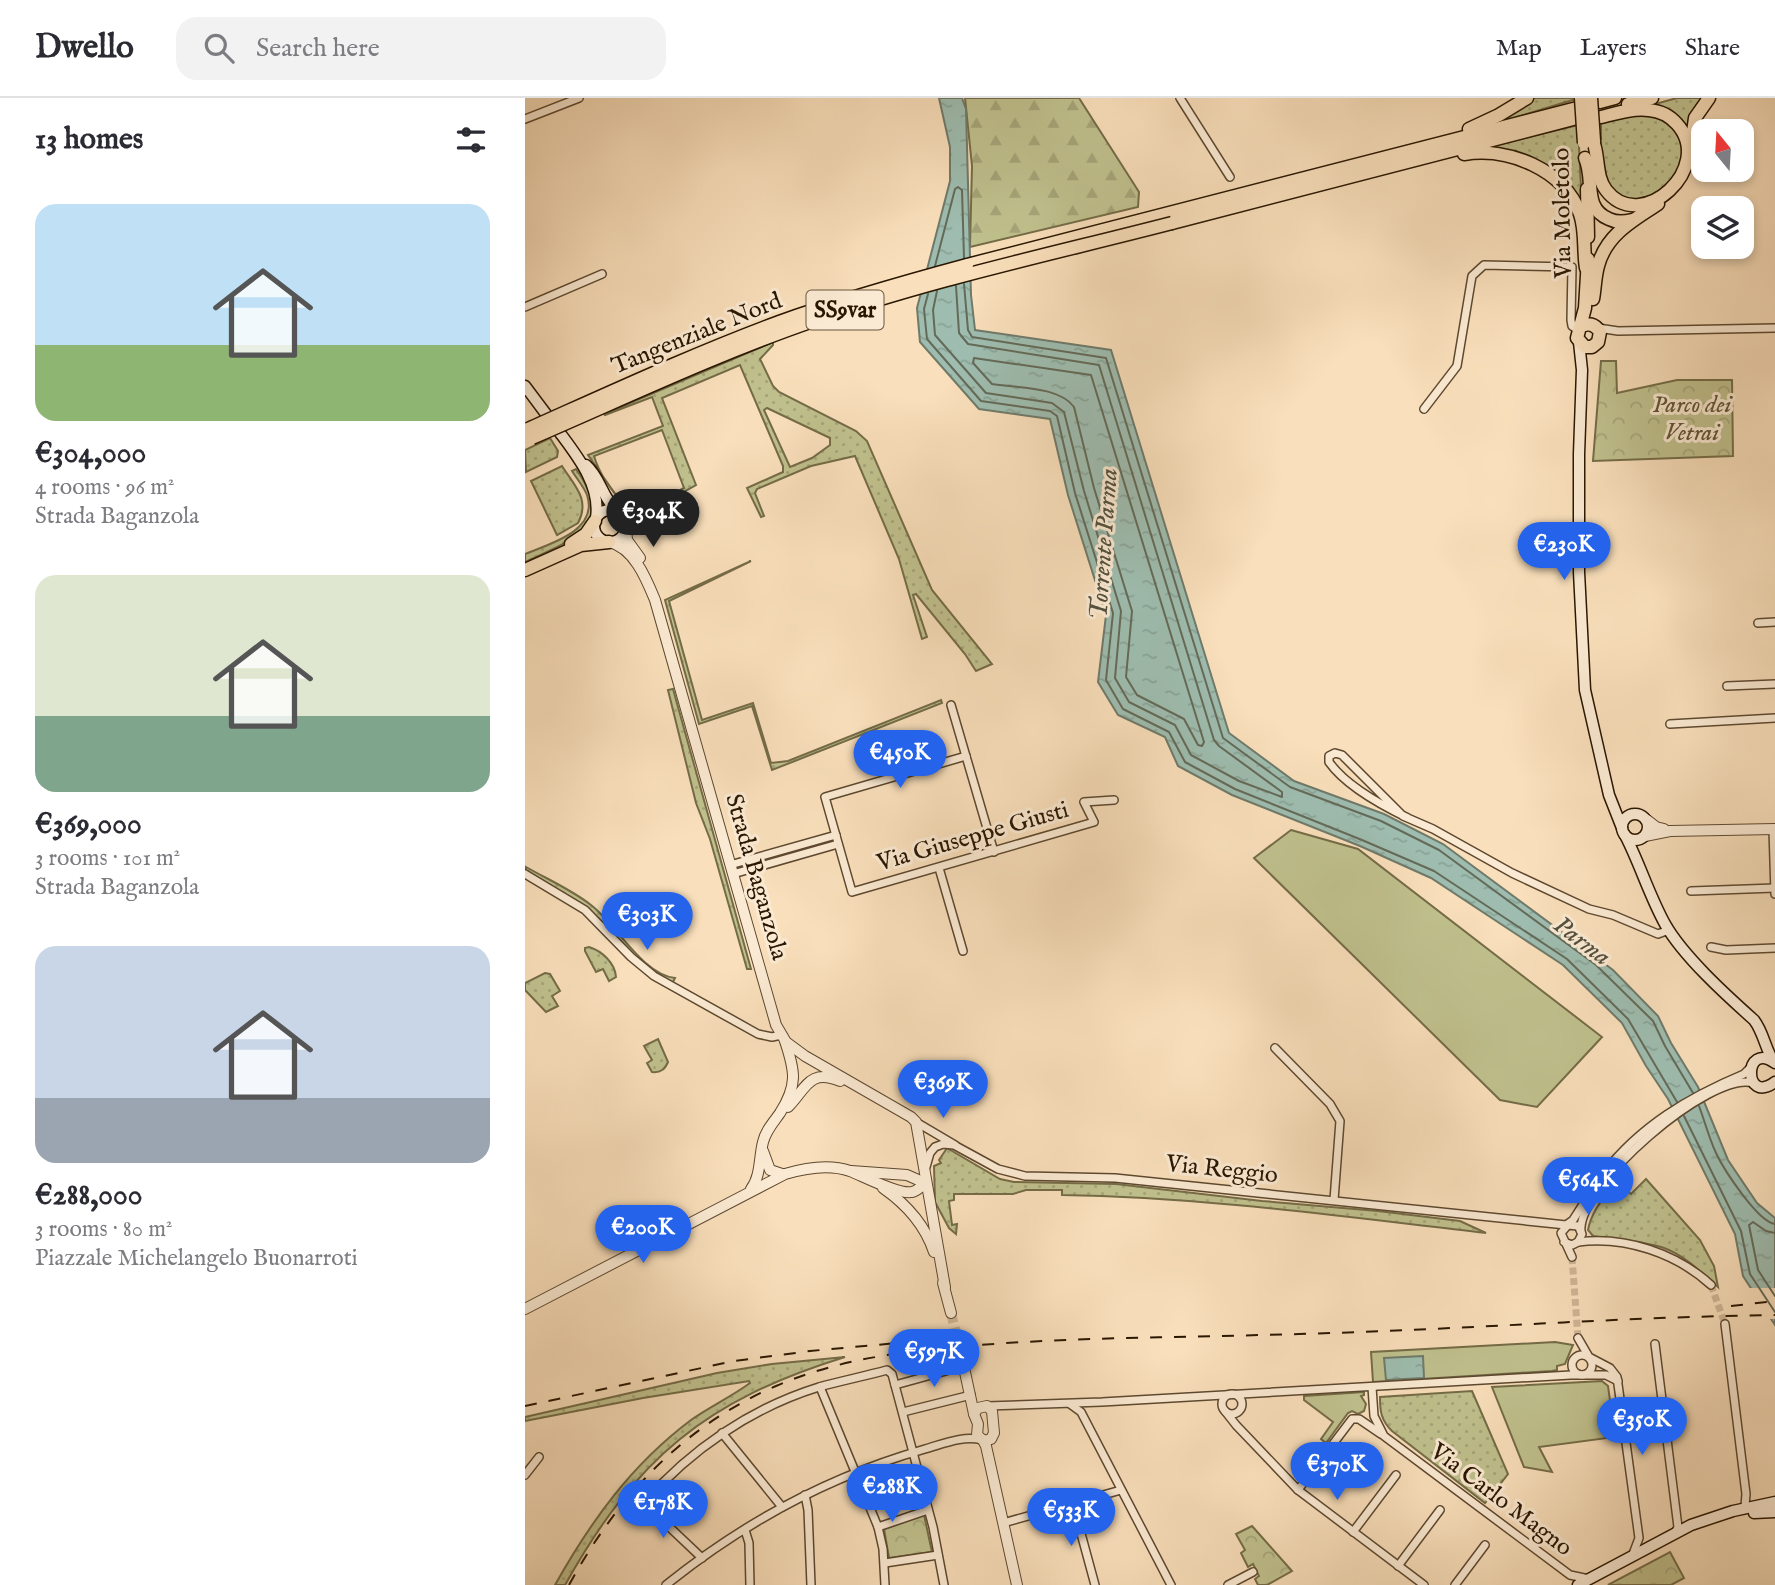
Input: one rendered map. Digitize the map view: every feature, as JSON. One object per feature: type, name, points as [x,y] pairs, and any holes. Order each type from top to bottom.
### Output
[{"type":"main road","points":[[1350,166],[1376,154],[1477,126],[1527,98]]},
{"type":"main road","points":[[1598,107],[1615,98]]},
{"type":"main road","points":[[1598,107],[1652,98]]},
{"type":"main road","points":[[1593,299],[1598,267],[1605,249],[1619,231],[1671,194],[1685,179],[1691,164],[1693,124],[1709,98]]},
{"type":"main road","points":[[1590,143],[1603,185],[1615,199],[1628,204],[1644,204],[1661,197],[1679,182],[1686,168],[1688,151],[1685,137],[1680,127],[1666,115],[1642,109],[1598,107]]},
{"type":"main road","name":"Via Moletolo","points":[[1598,107],[1585,158],[1588,219],[1585,309],[1579,333],[1582,370],[1579,454],[1582,648],[1586,702],[1608,795],[1655,904],[1684,951],[1744,1012]]},
{"type":"main road","points":[[1171,218],[1350,166],[1555,113],[1578,110]]},
{"type":"main road","points":[[1171,218],[1391,166],[1547,125],[1578,110]]},
{"type":"main road","name":"Via Moletolo","points":[[1578,110],[1590,143],[1594,207],[1593,299],[1597,335]]},
{"type":"main road","points":[[1391,166],[1420,164],[1477,152],[1504,155],[1533,165],[1562,186],[1578,209],[1583,227],[1586,268]]},
{"type":"main road","points":[[1585,158],[1594,207],[1602,216],[1613,221],[1627,222],[1638,217]]},
{"type":"main road","name":"Tangenziale Nord","points":[[528,435],[688,358],[811,311],[916,279],[1171,218]]},
{"type":"main road","points":[[1588,324],[1597,335],[1585,347],[1579,333],[1588,324]]},
{"type":"main road","points":[[1582,370],[1597,335]]},
{"type":"main road","points":[[525,386],[546,414]]},
{"type":"main road","name":"Strada Baganzola","points":[[560,433],[579,459],[597,477],[607,501],[625,518],[626,528]]},
{"type":"main road","name":"Strada Baganzola","points":[[579,459],[596,493],[594,528],[597,536],[609,542]]},
{"type":"main road","points":[[525,568],[580,538],[604,511],[617,511]]},
{"type":"main road","points":[[525,568],[584,544],[621,538],[626,528]]},
{"type":"main road","points":[[1608,787],[1623,806],[1643,817],[1649,828],[1639,844],[1638,860]]},
{"type":"main road","points":[[1643,817],[1632,814],[1626,817],[1624,831],[1635,840],[1645,836]]},
{"type":"main road","points":[[1744,1012],[1761,1031],[1768,1053],[1775,1062]]},
{"type":"main road","points":[[1744,1012],[1761,1044],[1761,1052],[1751,1076]]},
{"type":"main road","points":[[1751,1076],[1765,1058],[1775,1062]]},
{"type":"main road","points":[[1751,1076],[1770,1086],[1775,1082]]},
{"type":"main road","points":[[1751,1076],[1775,1092]]},
{"type":"main road","points":[[1592,1582],[1679,1530],[1742,1509],[1775,1502]]},
{"type":"main road","points":[[1577,1585],[1592,1582],[1699,1529],[1749,1514],[1775,1512]]},
{"type":"street","points":[[525,119],[578,98]]},
{"type":"street","points":[[1180,98],[1230,177]]},
{"type":"street","points":[[1424,409],[1457,366],[1472,276],[1484,265],[1572,267],[1571,320],[1572,326],[1579,333]]},
{"type":"street","points":[[525,307],[602,274]]},
{"type":"street","points":[[1597,335],[1618,331],[1775,328]]},
{"type":"street","name":"Strada Baganzola","points":[[626,528],[627,538],[641,559],[661,619],[772,1013],[793,1063],[794,1078],[789,1097],[778,1115]]},
{"type":"street","name":"Strada Baganzola","points":[[609,542],[625,549],[645,575]]},
{"type":"street","points":[[1758,623],[1775,622]]},
{"type":"street","points":[[1727,686],[1775,684]]},
{"type":"street","points":[[951,705],[994,852]]},
{"type":"street","points":[[1670,724],[1775,718]]},
{"type":"street","points":[[1408,818],[1394,809],[1345,757],[1338,753],[1329,756],[1328,760],[1332,766],[1357,788],[1408,818],[1496,864],[1588,909],[1613,915],[1658,934],[1669,930]]},
{"type":"street","points":[[731,870],[838,844],[825,797],[966,756]]},
{"type":"street","name":"Via Giuseppe Giusti","points":[[838,844],[852,892],[1094,822],[1084,802],[1114,800]]},
{"type":"street","points":[[1643,817],[1656,827],[1671,831]]},
{"type":"street","points":[[1645,836],[1671,831],[1774,829],[1775,890],[1691,891]]},
{"type":"street","points":[[731,870],[836,835]]},
{"type":"street","points":[[939,868],[963,951]]},
{"type":"street","points":[[525,874],[585,910],[638,964],[662,981],[758,1034],[783,1038],[809,1059],[956,1145]]},
{"type":"street","points":[[1711,947],[1726,950],[1775,948]]},
{"type":"street","points":[[1275,1048],[1331,1104],[1340,1121],[1334,1200]]},
{"type":"street","points":[[1623,1156],[1586,1210],[1571,1257],[1561,1231],[1573,1220],[1597,1182],[1623,1156],[1689,1107],[1751,1076]]},
{"type":"street","points":[[746,1193],[755,1182],[768,1129],[778,1115],[792,1104],[807,1083],[817,1077],[830,1077],[860,1088]]},
{"type":"street","points":[[916,1122],[944,1286]]},
{"type":"street","points":[[850,1171],[908,1193],[914,1191],[925,1178],[934,1148],[943,1144],[956,1145]]},
{"type":"street","name":"Via Reggio","points":[[956,1145],[996,1168],[1020,1175],[1115,1178],[1541,1224],[1576,1225],[1579,1238]]},
{"type":"street","points":[[762,1147],[770,1170],[778,1174],[821,1168],[925,1178]]},
{"type":"street","points":[[525,1309],[785,1174]]},
{"type":"street","points":[[876,1183],[899,1200],[920,1224],[930,1242],[951,1313]]},
{"type":"street","name":"Via Reggio","points":[[1541,1224],[1570,1245],[1579,1238],[1643,1247],[1667,1254],[1711,1285]]},
{"type":"street","points":[[1725,1324],[1747,1494],[1746,1505],[1742,1509]]},
{"type":"street","points":[[1579,1338],[1589,1357],[1591,1367],[1588,1372],[1582,1374],[1574,1371],[1573,1361],[1579,1338]]},
{"type":"street","points":[[1655,1344],[1679,1530]]},
{"type":"street","points":[[960,1349],[977,1435],[986,1446],[1017,1585]]},
{"type":"street","points":[[1553,1376],[1579,1355],[1589,1357],[1612,1370],[1618,1381],[1639,1538],[1644,1546],[1652,1545]]},
{"type":"street","points":[[895,1385],[964,1366]]},
{"type":"street","points":[[702,1558],[644,1503],[722,1433],[754,1414],[820,1387],[887,1370],[892,1374],[913,1452],[944,1585]]},
{"type":"street","points":[[974,1414],[978,1408],[987,1406],[1256,1394],[1582,1374],[1606,1375],[1618,1381]]},
{"type":"street","points":[[820,1387],[878,1527],[885,1563],[885,1585]]},
{"type":"street","points":[[1372,1387],[1374,1419],[1384,1436]]},
{"type":"street","points":[[1225,1410],[1234,1414],[1246,1400],[1256,1394]]},
{"type":"street","points":[[666,1585],[745,1530],[805,1495],[913,1452],[964,1439],[990,1440],[994,1436],[992,1410],[971,1395],[902,1412]]},
{"type":"street","points":[[1225,1410],[1224,1399],[1232,1395],[1239,1398],[1242,1430]]},
{"type":"street","points":[[1201,1396],[1218,1402],[1229,1418],[1298,1490],[1423,1585]]},
{"type":"street","points":[[1298,1490],[1351,1419],[1367,1414],[1372,1402]]},
{"type":"street","points":[[1081,1412],[1080,1407],[1087,1403]]},
{"type":"street","points":[[1067,1404],[1074,1405],[1081,1412],[1171,1585]]},
{"type":"street","points":[[992,1417],[1000,1411],[1009,1413]]},
{"type":"street","name":"Via Carlo Magno","points":[[1357,1418],[1570,1575],[1592,1582]]},
{"type":"street","points":[[964,1439],[977,1428]]},
{"type":"street","points":[[722,1433],[782,1507]]},
{"type":"street","points":[[525,1475],[539,1457]]},
{"type":"street","points":[[1353,1532],[1396,1475]]},
{"type":"street","points":[[1003,1523],[1121,1490]]},
{"type":"street","points":[[1747,1494],[1751,1503],[1760,1505]]},
{"type":"street","points":[[805,1495],[811,1585]]},
{"type":"street","points":[[1073,1504],[1095,1585]]},
{"type":"street","points":[[878,1527],[928,1510]]},
{"type":"street","points":[[1398,1566],[1440,1510]]},
{"type":"street","points":[[745,1530],[749,1544],[750,1585]]},
{"type":"street","points":[[1627,1559],[1634,1553],[1639,1538]]},
{"type":"street","points":[[1455,1585],[1485,1545]]},
{"type":"street","points":[[885,1563],[939,1555]]},
{"type":"street","points":[[1228,1585],[1253,1572]]},
{"type":"street","name":"Via Carlo Magno","points":[[1570,1575],[1577,1585]]},
{"type":"green space","points":[[965,98],[1079,98],[1139,192],[1138,207],[970,247],[972,166]]},
{"type":"green space","points":[[1532,98],[1576,98],[1576,99],[1497,123]]},
{"type":"green space","points":[[1677,98],[1704,98],[1688,129],[1672,114],[1655,104]]},
{"type":"green space","points":[[1621,115],[1658,115],[1681,134],[1684,161],[1663,192],[1632,201],[1612,192],[1601,170],[1601,121]]},
{"type":"green space","points":[[1578,125],[1582,209],[1567,187],[1484,148]]},
{"type":"green space","points":[[773,342],[760,359],[773,386],[779,392],[856,431],[867,441],[932,590],[992,664],[976,671],[916,594],[913,595],[927,637],[922,639],[899,559],[855,456],[811,466],[757,489],[755,493],[764,516],[761,517],[747,488],[783,472],[783,466],[740,365],[662,398],[696,485],[637,518],[638,525],[634,528],[630,515],[615,493],[634,515],[684,488],[662,430],[594,456],[605,479],[588,455],[663,426],[652,397],[604,414]],"holes":[[[767,408],[830,438],[830,445],[812,458],[790,467],[764,410]]]},
{"type":"green space","name":"Parco dei Vetrai","points":[[1601,361],[1616,361],[1617,393],[1677,380],[1732,380],[1733,456],[1593,461]]},
{"type":"green space","points":[[550,438],[558,451],[557,457],[526,472],[525,450]]},
{"type":"green space","points":[[562,466],[579,492],[583,506],[578,523],[557,535],[531,481]]},
{"type":"green space","points":[[576,469],[588,489],[592,505],[590,518],[573,538],[525,562],[525,554],[569,534],[586,518],[589,507],[587,495],[572,471]]},
{"type":"green space","points":[[751,561],[669,601],[702,720],[753,703],[771,763],[788,761],[941,700],[942,703],[772,770],[752,706],[699,724],[665,600]]},
{"type":"green space","points":[[673,689],[751,969],[747,969],[710,839],[696,803],[668,690]]},
{"type":"green space","points":[[1291,830],[1358,849],[1602,1037],[1537,1107],[1500,1100],[1254,858]]},
{"type":"green space","points":[[526,867],[591,905],[652,968],[675,978],[672,984],[638,960],[590,910],[526,870]]},
{"type":"green space","points":[[589,947],[607,958],[616,977],[609,981],[603,969],[596,972],[585,951],[585,948]]},
{"type":"green space","points":[[545,973],[550,974],[560,991],[552,996],[558,1006],[546,1012],[525,990],[525,983]]},
{"type":"green space","points":[[658,1039],[668,1062],[662,1070],[652,1072],[647,1063],[652,1060],[644,1046]]},
{"type":"green space","points":[[947,1148],[1000,1179],[1014,1182],[1116,1184],[1378,1211],[1460,1221],[1486,1233],[1221,1204],[1062,1195],[1062,1190],[1026,1190],[1013,1194],[954,1194],[954,1200],[949,1201],[952,1225],[957,1224],[956,1234],[949,1228],[935,1202],[934,1166],[941,1163],[939,1160]]},
{"type":"green space","points":[[1646,1179],[1700,1240],[1714,1266],[1718,1287],[1693,1265],[1671,1251],[1646,1243],[1593,1236],[1588,1230],[1595,1211],[1615,1181],[1631,1194]]},
{"type":"green space","points":[[1555,1342],[1573,1345],[1565,1364],[1557,1366],[1557,1370],[1373,1382],[1371,1352]]},
{"type":"green space","points":[[845,1357],[753,1393],[714,1415],[679,1440],[648,1468],[619,1502],[565,1585],[555,1585],[614,1495],[649,1456],[691,1420],[750,1383],[749,1381],[643,1398],[525,1421],[525,1417],[717,1373],[772,1364]]},
{"type":"green space","points":[[1602,1381],[1608,1386],[1615,1437],[1539,1447],[1552,1472],[1524,1467],[1492,1387]]},
{"type":"green space","points":[[1472,1391],[1508,1474],[1485,1503],[1392,1431],[1383,1419],[1380,1407],[1380,1397]]},
{"type":"green space","points":[[1364,1392],[1361,1396],[1366,1404],[1364,1411],[1358,1414],[1352,1411],[1348,1413],[1326,1443],[1321,1439],[1333,1422],[1304,1400],[1304,1396]]},
{"type":"green space","points":[[924,1515],[932,1552],[889,1558],[884,1529]]},
{"type":"green space","points":[[1252,1526],[1292,1571],[1267,1585],[1258,1585],[1255,1579],[1259,1576],[1253,1564],[1248,1567],[1241,1553],[1245,1550],[1236,1534]]},
{"type":"green space","points":[[1670,1552],[1684,1578],[1671,1585],[1608,1585]]},
{"type":"water","name":"Torrente Parma","points":[[939,98],[962,98],[966,109],[971,295],[975,330],[1111,350],[1229,733],[1294,781],[1384,814],[1443,844],[1613,970],[1658,1016],[1698,1087],[1728,1160],[1757,1203],[1775,1218],[1775,1325],[1743,1276],[1735,1234],[1668,1099],[1622,1023],[1563,965],[1431,878],[1360,846],[1232,795],[1178,766],[1165,737],[1118,715],[1098,682],[1106,615],[1068,495],[1050,419],[979,409],[920,342],[917,308],[950,181],[950,147]]},
{"type":"water","points":[[1423,1356],[1424,1378],[1386,1380],[1384,1358]]},
{"type":"pier","points":[[1747,1288],[1775,1288],[1775,1319],[1767,1319]]},
{"type":"tunnel","points":[[1572,1257],[1578,1338]]},
{"type":"tunnel","points":[[1711,1285],[1725,1324]]},
{"type":"tunnel","points":[[951,1313],[960,1349]]},
{"type":"railway","points":[[1731,1306],[1775,1301]]},
{"type":"railway","points":[[569,1585],[609,1522],[631,1494],[682,1443],[742,1402],[776,1386],[804,1375],[860,1360],[947,1348],[1043,1341],[1359,1332],[1775,1315]]},
{"type":"railway","points":[[525,1406],[734,1361],[897,1343]]},
{"type":"water label","name":"Parma","points":[[1582,941]]}]
